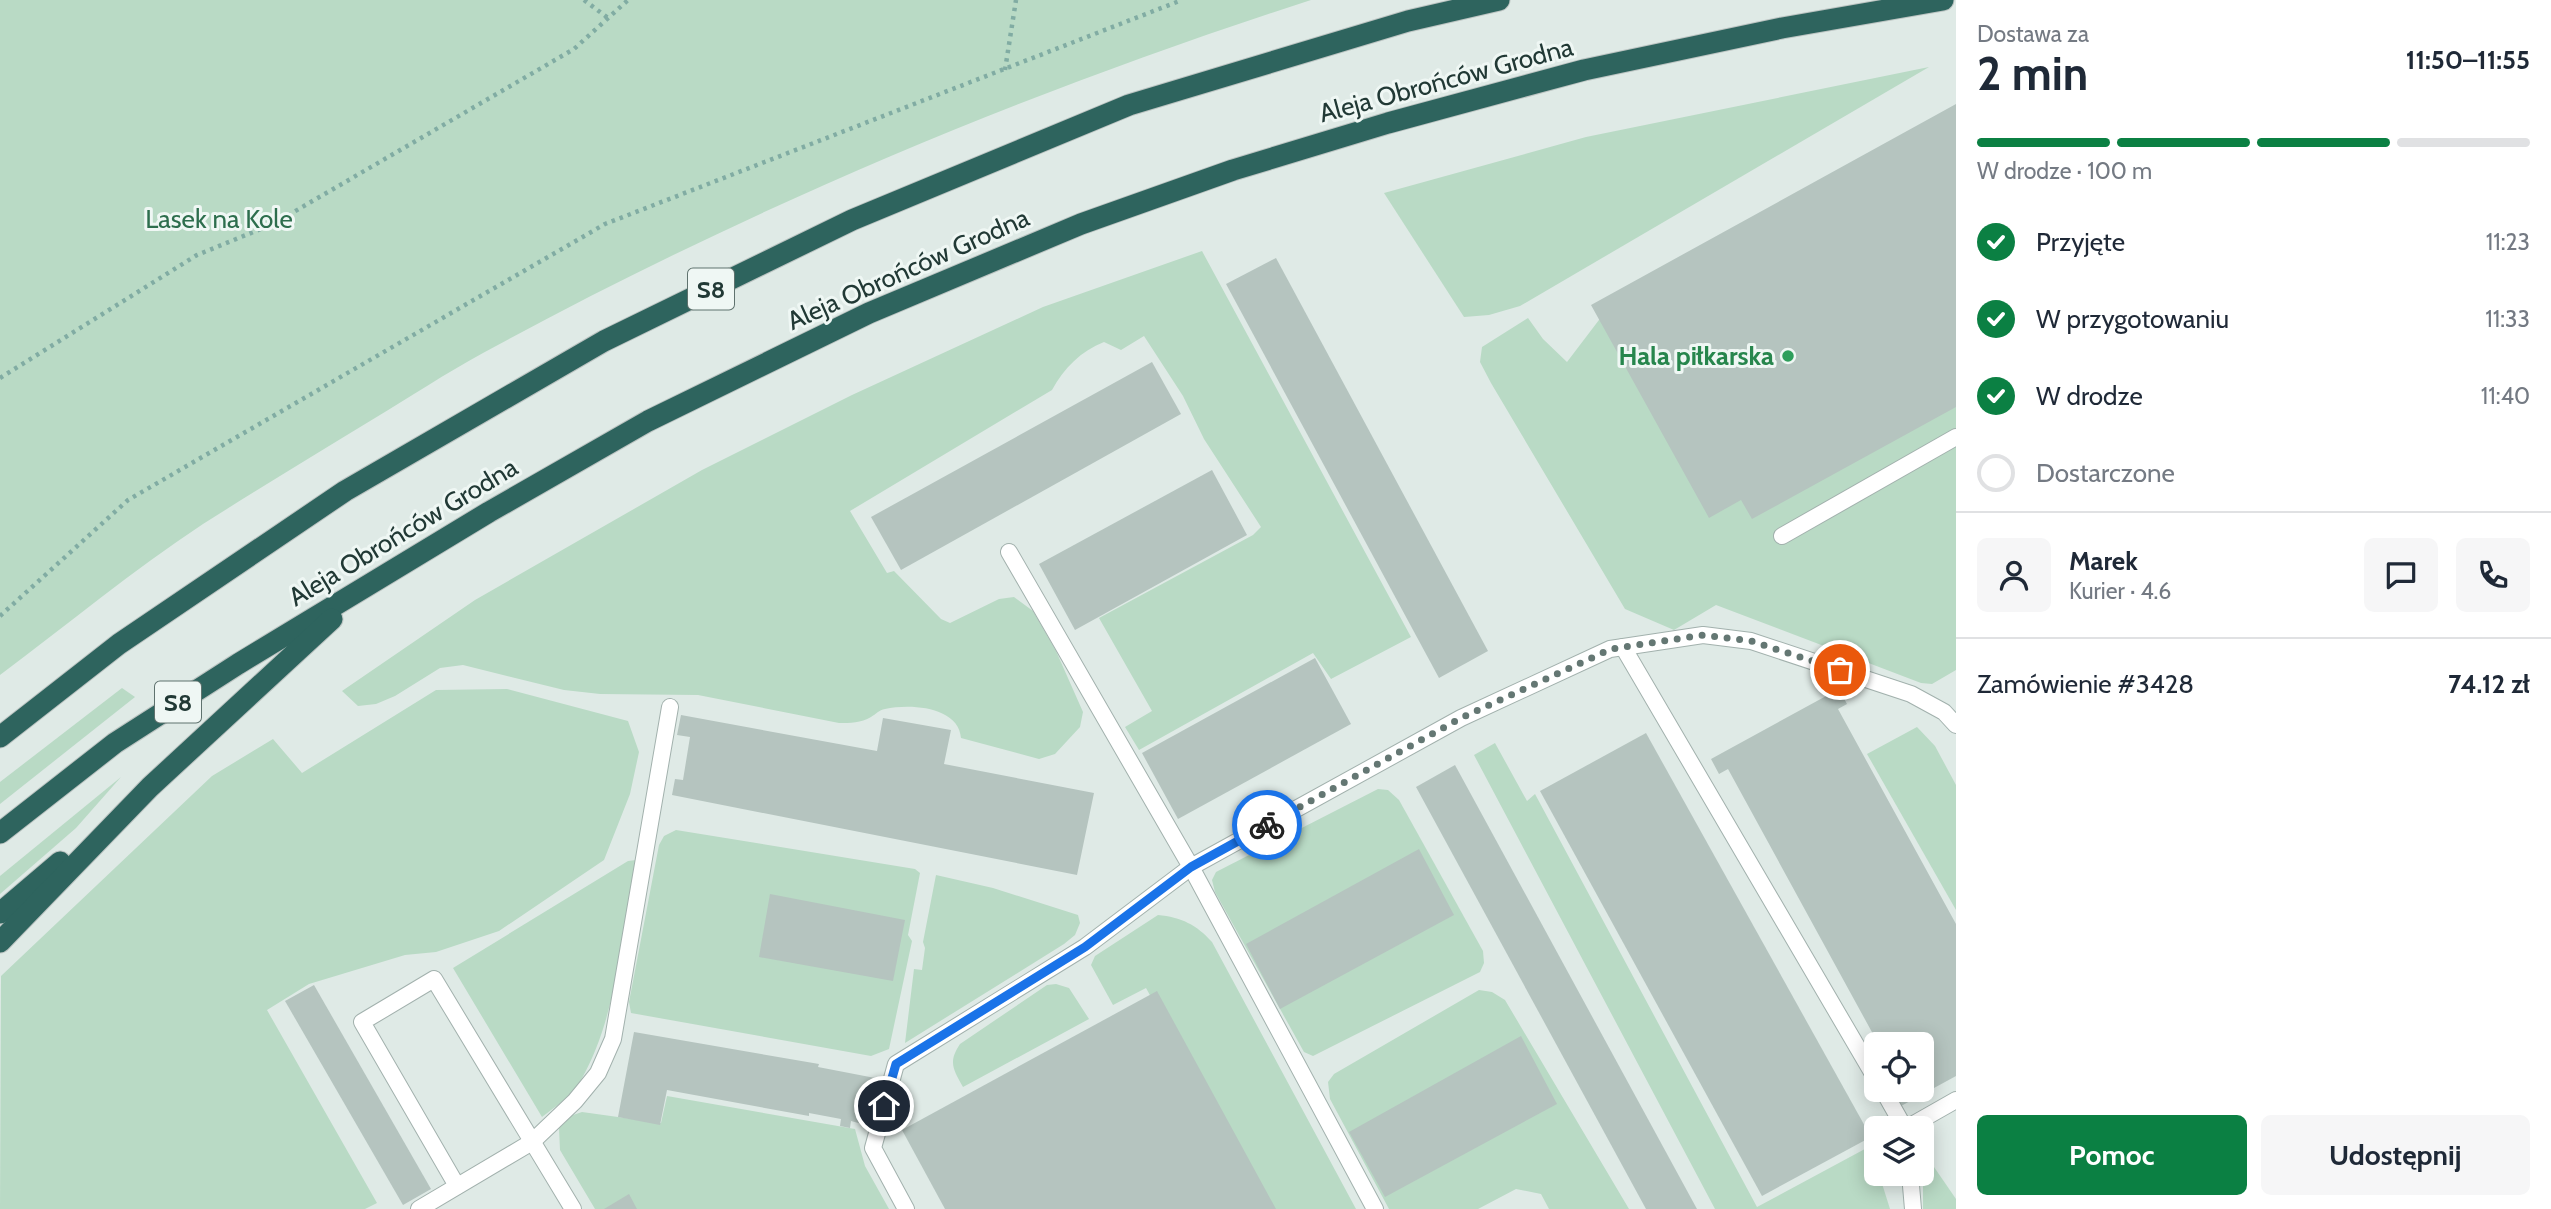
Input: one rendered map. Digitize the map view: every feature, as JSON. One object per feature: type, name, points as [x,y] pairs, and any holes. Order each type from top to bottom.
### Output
[{"type":"highway","name":"S8","points":[[0,737],[119,644],[345,491],[617,335],[852,220],[1129,105],[1408,21],[1499,0]]},
{"type":"highway","name":"Aleja Obrońców Grodna","points":[[0,833],[115,743],[238,664],[489,512],[648,421],[869,313],[1081,224],[1233,170],[1388,122],[1584,70],[1782,28],[1943,0]]},
{"type":"highway","points":[[0,913],[150,786],[366,588]]},
{"type":"highway","points":[[0,942],[150,786]]},
{"type":"lane","points":[[1782,536],[1956,437]]},
{"type":"lane","points":[[1009,552],[1191,867],[1375,1209]]},
{"type":"lane","points":[[906,1209],[873,1148],[896,1064],[1085,947],[1191,867],[1461,718],[1611,649],[1703,635],[1751,641],[1911,694],[1944,712],[1956,725]]},
{"type":"lane","points":[[1623,647],[1864,1059]]},
{"type":"lane","points":[[419,1209],[532,1142],[575,1101],[598,1073],[613,1039],[670,706]]},
{"type":"lane","points":[[457,1186],[362,1022],[434,979],[573,1209]]},
{"type":"lane","points":[[1928,1116],[1956,1100]]},
{"type":"lane","points":[[1911,1186],[1913,1209]]},
{"type":"path","points":[[584,0],[608,18]]},
{"type":"path","points":[[0,378],[197,255],[273,224],[574,49],[628,0]]},
{"type":"path","points":[[1005,69],[1016,0]]},
{"type":"path","points":[[0,616],[128,500],[605,224],[1182,0]]},
{"type":"green space","name":"Lasek na Kole","points":[[0,0],[1311,0],[1098,74],[993,114],[786,202],[583,300],[455,369],[203,524],[0,675]]},
{"type":"green space","points":[[1929,67],[1520,306],[1489,315],[1464,317],[1384,193],[1586,137]]},
{"type":"green space","points":[[1956,116],[1956,670],[1932,684],[1921,683],[1716,605],[1674,630],[1625,609],[1491,383],[1480,362],[1482,347],[1528,318],[1543,339],[1567,362],[1602,316]]},
{"type":"green space","points":[[1202,251],[1411,637],[1331,679],[1313,653],[1139,750],[1125,727],[1152,711],[1099,618],[1253,535],[1261,527],[1204,439],[1183,396],[1144,336],[1121,350],[1104,342],[1088,350],[1062,374],[1052,390],[850,511],[887,573],[894,571],[941,619],[950,623],[999,599],[1014,597],[1033,611],[1056,651],[1083,712],[1080,727],[1055,754],[1039,759],[961,738],[952,720],[943,714],[920,707],[885,709],[863,720],[839,723],[698,695],[600,694],[564,690],[463,665],[440,668],[395,696],[376,704],[358,706],[342,691],[475,600],[702,470],[852,395],[1043,307]]},
{"type":"green space","points":[[122,688],[135,697],[0,804],[0,782]]},
{"type":"green space","points":[[507,689],[628,721],[639,752],[630,794],[604,860],[499,931],[436,952],[405,955],[309,984],[267,1010],[377,1203],[365,1209],[0,1209],[1,976],[212,776],[273,739],[302,773],[436,690]]},
{"type":"green space","points":[[1917,727],[1935,746],[1956,785],[1956,910],[1867,754]]},
{"type":"green space","points":[[1495,743],[1527,801],[1535,794],[1757,1207],[1864,1149],[1864,1186],[1883,1186],[1890,1209],[1715,1209],[1474,755]]},
{"type":"green space","points":[[121,777],[76,828],[0,894],[0,876]]},
{"type":"green space","points":[[1378,789],[1388,790],[1399,800],[1483,951],[1484,963],[1480,972],[1313,1056],[1304,1052],[1215,892],[1212,880],[1216,872]]},
{"type":"green space","points":[[676,830],[915,869],[920,873],[908,935],[912,941],[889,1049],[871,1056],[631,1013],[629,1002],[659,845],[664,836]]},
{"type":"green space","points":[[636,860],[617,972],[603,1028],[577,1086],[542,1117],[453,968],[628,861]]},
{"type":"green space","points":[[936,875],[993,888],[1078,915],[1080,923],[1075,935],[1064,944],[905,1043],[914,969],[922,970],[925,948],[923,942]]},
{"type":"green space","points":[[1158,915],[1188,923],[1212,942],[1356,1209],[1268,1209],[1146,988],[1113,1005],[1091,965],[1095,956]]},
{"type":"green space","points":[[1056,984],[1069,988],[1089,1019],[963,1087],[953,1066],[960,1044],[1047,985]]},
{"type":"green space","points":[[1479,990],[1492,992],[1505,1000],[1629,1209],[1549,1209],[1541,1194],[1516,1189],[1478,1209],[1389,1209],[1330,1099],[1328,1082],[1334,1074]]},
{"type":"green space","points":[[667,1096],[855,1129],[865,1166],[889,1209],[595,1209],[560,1150],[559,1128],[570,1116],[582,1112],[661,1123]]},
{"type":"green space","points":[[1934,1167],[1956,1199],[1956,1209],[1923,1209],[1923,1186],[1934,1186]]},
{"type":"building","name":"Hala piłkarska","points":[[1956,104],[1956,407],[1752,519],[1741,500],[1709,518],[1591,305]]},
{"type":"building","points":[[1276,258],[1488,651],[1439,678],[1226,284]]},
{"type":"building","points":[[1152,362],[1181,414],[901,570],[871,517]]},
{"type":"building","points":[[1212,470],[1247,535],[1075,630],[1039,564]]},
{"type":"building","points":[[1315,658],[1351,724],[1178,819],[1142,753]]},
{"type":"building","points":[[1839,689],[1847,704],[1838,709],[1956,924],[1956,1076],[1934,1088],[1934,1032],[1872,1032],[1728,769],[1719,774],[1711,759]]},
{"type":"building","points":[[681,715],[877,751],[883,718],[951,730],[944,764],[1094,793],[1077,875],[672,795],[675,779],[683,780],[690,737],[677,735]]},
{"type":"building","points":[[1646,733],[1864,1124],[1864,1141],[1762,1196],[1540,791]]},
{"type":"building","points":[[1455,765],[1697,1209],[1646,1209],[1416,787]]},
{"type":"building","points":[[1419,849],[1454,915],[1280,1009],[1246,944]]},
{"type":"building","points":[[770,894],[905,920],[893,981],[759,957]]},
{"type":"building","points":[[314,985],[431,1189],[403,1205],[285,1001]]},
{"type":"building","points":[[1157,991],[1276,1209],[945,1209],[902,1130]]},
{"type":"building","points":[[634,1032],[819,1064],[818,1067],[875,1078],[866,1125],[851,1121],[850,1128],[840,1126],[841,1119],[809,1113],[809,1116],[667,1090],[660,1125],[618,1117]]},
{"type":"building","points":[[1521,1036],[1557,1104],[1385,1197],[1349,1132]]},
{"type":"building","points":[[629,1194],[637,1209],[604,1209]]},
{"type":"way so far","points":[[1267,825],[1461,718],[1611,649],[1703,635],[1751,641],[1840,670]]},
{"type":"place","name":"Hala piłkarska","points":[[1788,356]]},
{"type":"route","points":[[884,1106],[896,1064],[1085,947],[1191,867],[1267,825]]}]
